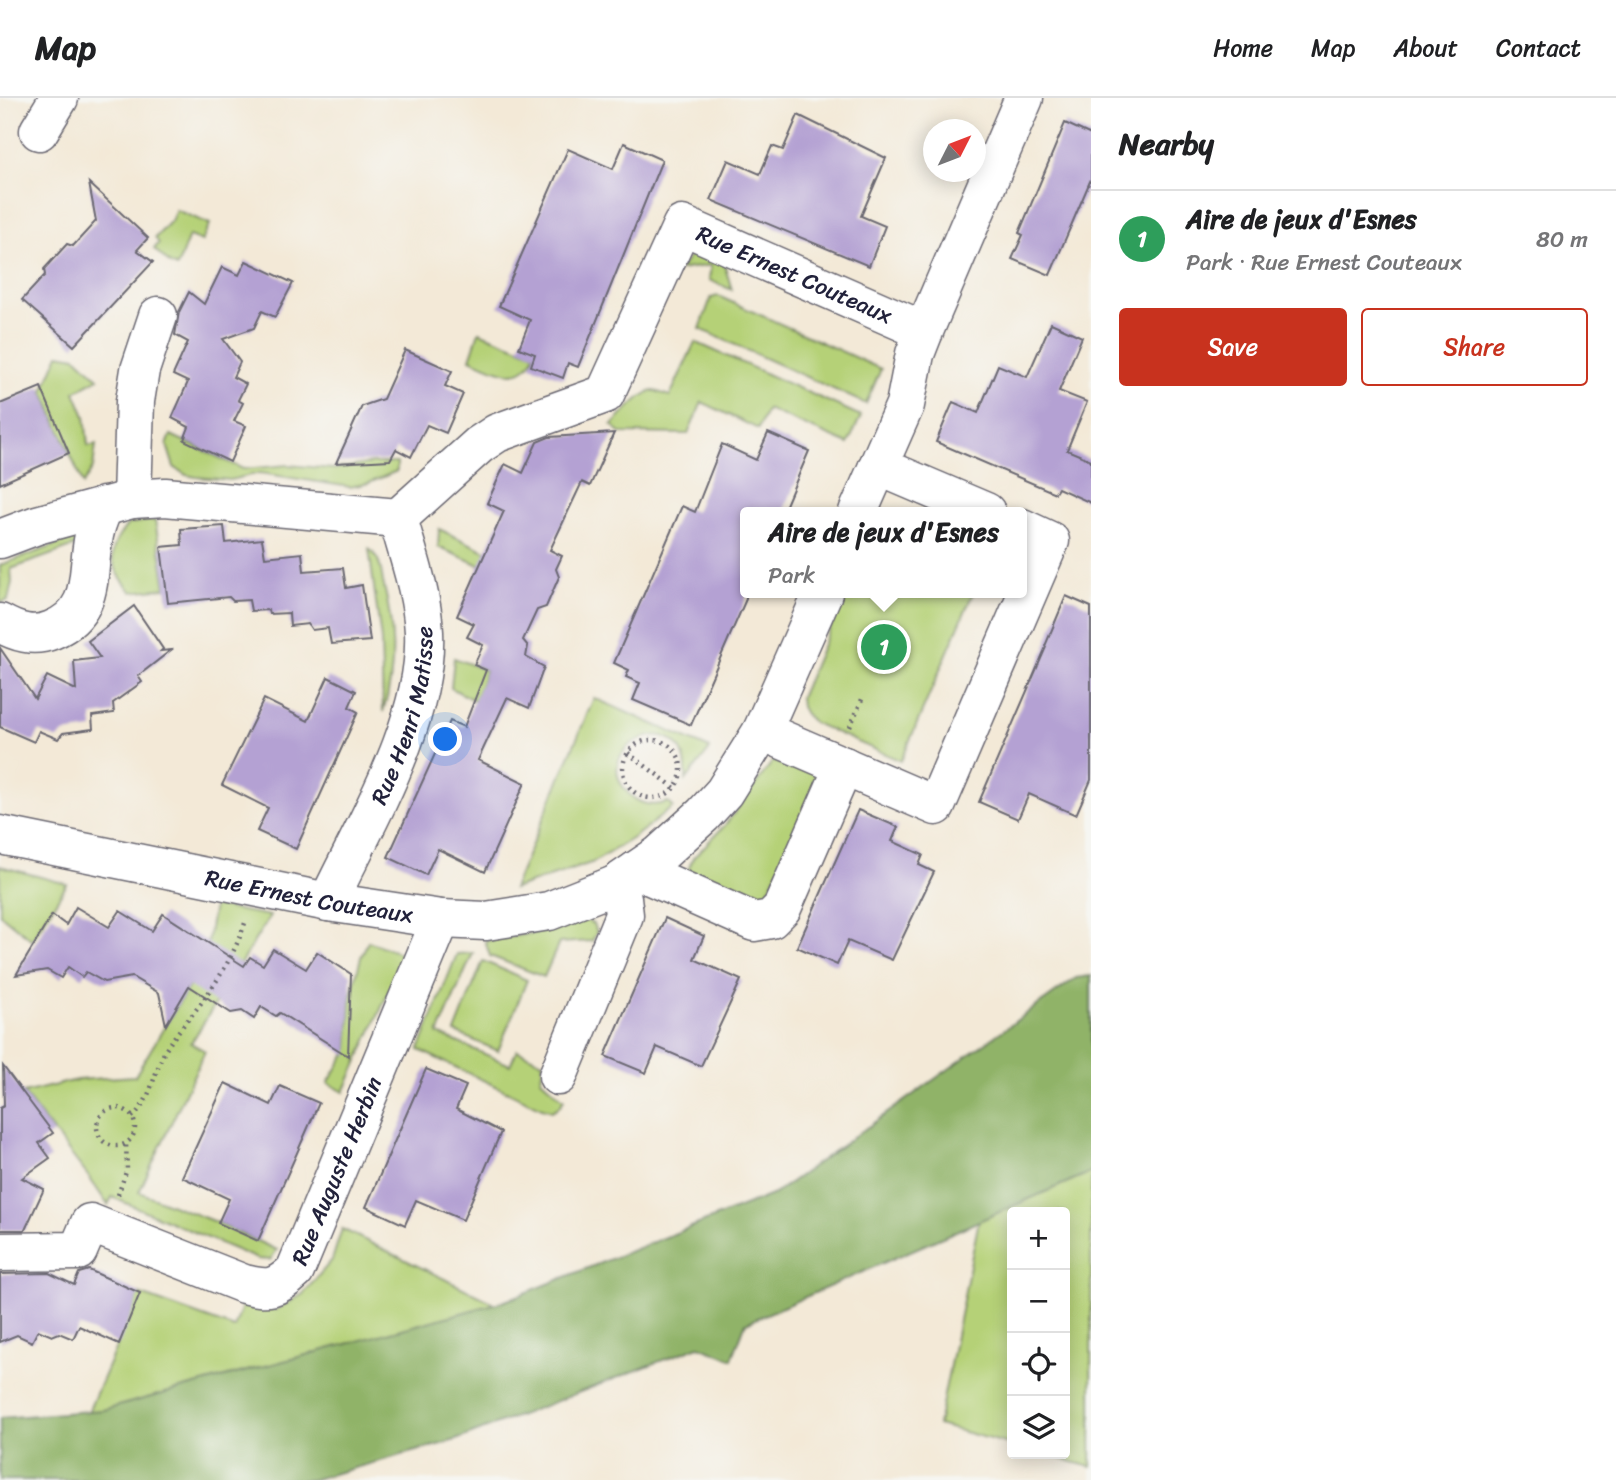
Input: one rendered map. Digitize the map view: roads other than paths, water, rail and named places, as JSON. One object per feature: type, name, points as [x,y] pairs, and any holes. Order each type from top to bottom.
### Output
[{"type":"street","points":[[39,131],[59,98]]},
{"type":"street","points":[[860,507],[905,405],[915,354],[924,331],[1024,98]]},
{"type":"street","name":"Rue Ernest Couteaux","points":[[398,517],[496,433],[605,394],[682,225],[924,331]]},
{"type":"street","points":[[0,623],[16,633],[44,634],[64,625],[77,613],[87,593],[96,526],[118,503],[140,370],[158,316]]},
{"type":"street","points":[[878,466],[974,507]]},
{"type":"street","points":[[0,539],[37,525],[118,503],[176,498],[398,517]]},
{"type":"street","name":"Rue Henri Matisse","points":[[328,902],[387,779],[407,731],[415,699],[424,634],[421,604],[398,517]]},
{"type":"street","points":[[1027,530],[1050,541],[1027,594]]},
{"type":"street","name":"Rue Ernest Couteaux","points":[[0,835],[328,902],[441,919],[486,921],[549,911],[626,877],[659,855],[704,816],[724,792],[762,731],[821,598]]},
{"type":"street","points":[[762,731],[936,806],[1025,598]]},
{"type":"street","points":[[558,1076],[624,915],[622,898],[626,877],[754,922],[771,919],[782,908],[844,766]]},
{"type":"street","name":"Rue Auguste Herbin","points":[[0,1252],[78,1251],[90,1223],[244,1284],[264,1289],[281,1284],[295,1271],[441,919]]},
{"type":"place","name":"Aire de jeux d'Esnes","points":[[884,647]]}]
